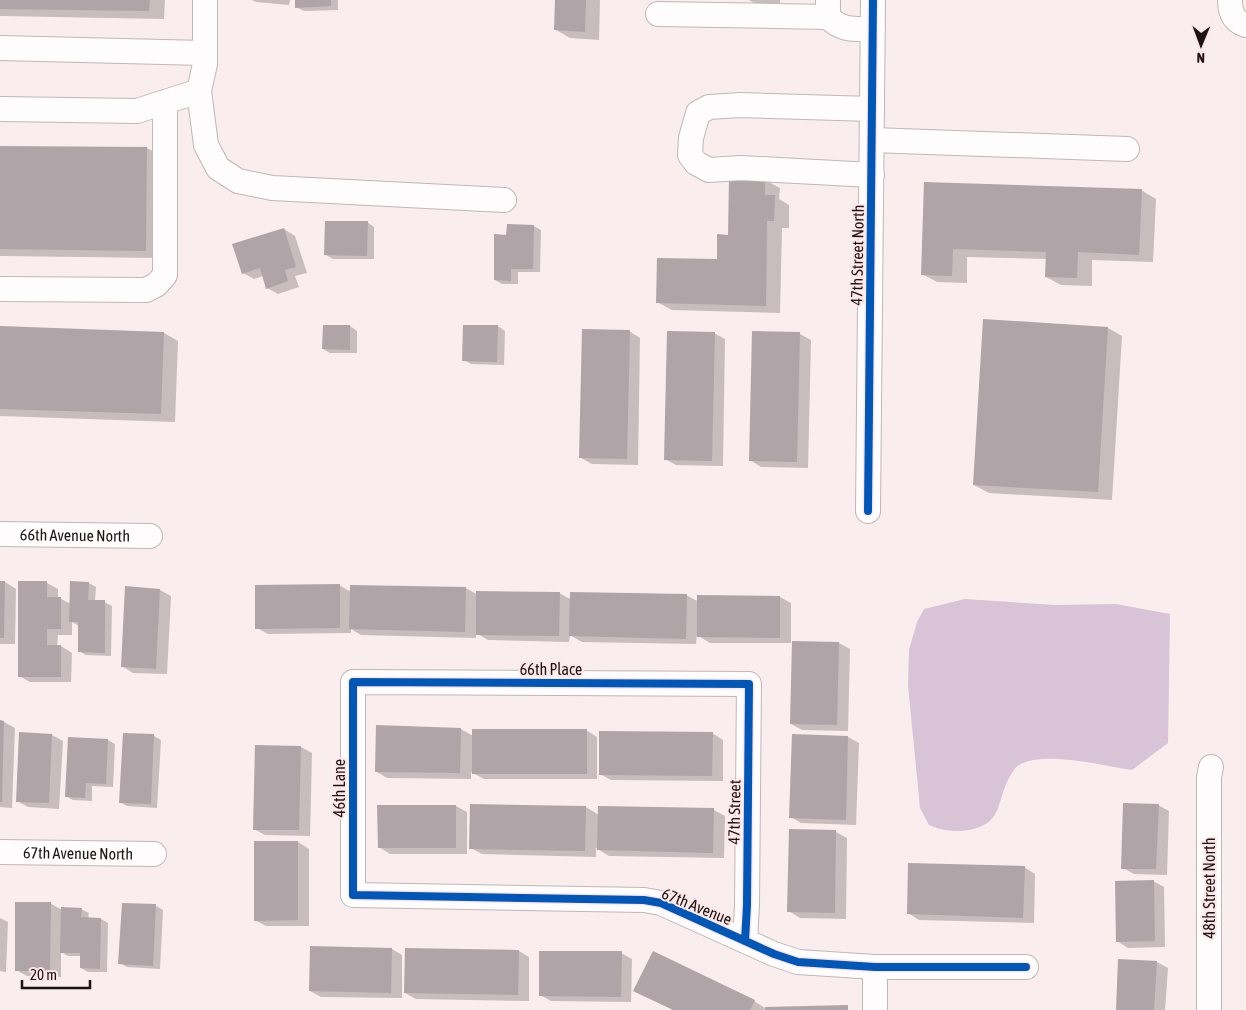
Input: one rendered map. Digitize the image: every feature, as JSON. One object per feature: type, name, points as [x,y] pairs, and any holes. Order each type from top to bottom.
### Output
[{"type":"street","points":[[205,0],[204,64],[199,91],[206,145],[218,168],[238,182],[272,188],[504,200]]},
{"type":"street","name":"47th Street North","points":[[868,511],[873,0]]},
{"type":"street","points":[[1230,0],[1230,12],[1236,20],[1246,24]]},
{"type":"street","points":[[658,14],[828,8],[836,25],[852,29],[873,29]]},
{"type":"street","points":[[0,48],[204,53]]},
{"type":"street","points":[[0,109],[137,111],[199,91]]},
{"type":"street","points":[[0,289],[146,290],[156,285],[164,275],[164,102]]},
{"type":"street","points":[[872,108],[741,105],[709,107],[698,113],[691,138],[690,155],[696,163],[709,170],[741,168],[872,174]]},
{"type":"street","points":[[872,140],[1127,149]]},
{"type":"street","name":"66th Avenue North","points":[[0,534],[150,536]]},
{"type":"street","name":"66th Place","points":[[353,682],[749,684]]},
{"type":"street","name":"46th Lane","points":[[353,682],[353,895]]},
{"type":"street","name":"47th Street","points":[[745,941],[749,684]]},
{"type":"street","name":"48th Street North","points":[[1209,1010],[1209,787],[1211,767]]},
{"type":"street","name":"67th Avenue North","points":[[0,852],[154,854]]},
{"type":"street","name":"67th Avenue","points":[[353,895],[644,900],[661,903],[774,954],[798,962],[875,967],[1026,967]]},
{"type":"street","points":[[875,967],[875,1010]]},
{"type":"shaded area","points":[[965,599],[1055,605],[1116,604],[1170,614],[1168,743],[1132,770],[1074,760],[1043,759],[1030,761],[1014,769],[1007,782],[998,808],[989,822],[981,827],[958,831],[944,830],[929,825],[920,808],[908,685],[909,650],[917,622],[924,609]]},
{"type":"building","points":[[0,0],[150,0],[149,11],[0,9]]},
{"type":"building","points":[[295,0],[331,0],[331,6],[295,8]]},
{"type":"building","points":[[555,0],[586,0],[585,32],[554,30]]},
{"type":"building","points":[[0,146],[147,147],[146,251],[0,249]]},
{"type":"building","points":[[729,177],[765,178],[765,195],[775,195],[774,221],[767,221],[766,306],[656,303],[657,258],[717,259],[717,234],[728,235]]},
{"type":"building","points":[[924,182],[1142,189],[1139,255],[1078,252],[1077,278],[1045,277],[1046,252],[953,249],[952,276],[921,275]]},
{"type":"building","points":[[325,221],[368,221],[367,256],[324,255]]},
{"type":"building","points":[[507,224],[534,225],[533,269],[511,269],[511,281],[494,280],[494,234],[506,235]]},
{"type":"building","points":[[284,228],[296,267],[285,270],[288,281],[266,289],[260,268],[242,274],[232,244]]},
{"type":"building","points":[[983,319],[1108,327],[1098,492],[973,485]]},
{"type":"building","points":[[323,325],[350,325],[350,350],[322,349]]},
{"type":"building","points":[[463,325],[498,325],[497,362],[462,361]]},
{"type":"building","points":[[0,326],[164,332],[161,414],[0,409]]},
{"type":"building","points":[[582,329],[630,330],[627,459],[579,458]]},
{"type":"building","points":[[667,331],[715,332],[712,461],[664,460]]},
{"type":"building","points":[[752,331],[800,332],[797,462],[749,461]]},
{"type":"building","points":[[0,581],[5,581],[4,638],[0,638]]},
{"type":"building","points":[[18,581],[47,581],[47,597],[61,597],[61,629],[47,629],[47,645],[61,645],[61,677],[18,677]]},
{"type":"building","points":[[70,581],[89,582],[88,600],[105,600],[105,653],[78,652],[78,622],[69,622]]},
{"type":"building","points":[[340,584],[340,628],[255,629],[255,585]]},
{"type":"building","points":[[350,585],[466,587],[465,632],[349,629]]},
{"type":"building","points":[[125,586],[160,589],[156,669],[121,667]]},
{"type":"building","points":[[476,591],[560,592],[559,636],[476,635]]},
{"type":"building","points":[[570,592],[687,594],[686,639],[569,636]]},
{"type":"building","points":[[697,595],[780,596],[780,638],[697,637]]},
{"type":"building","points":[[792,641],[839,642],[837,725],[790,724]]},
{"type":"building","points":[[0,720],[4,721],[2,802],[0,802]]},
{"type":"building","points":[[376,725],[461,728],[460,773],[375,772]]},
{"type":"building","points":[[472,729],[587,729],[587,774],[472,774]]},
{"type":"building","points":[[599,731],[713,732],[712,776],[599,775]]},
{"type":"building","points":[[19,732],[52,734],[49,803],[16,802]]},
{"type":"building","points":[[123,733],[154,734],[151,804],[119,803]]},
{"type":"building","points":[[792,734],[848,736],[846,820],[789,818]]},
{"type":"building","points":[[68,737],[108,739],[106,784],[86,783],[85,798],[65,797]]},
{"type":"building","points":[[255,745],[301,746],[299,830],[253,830]]},
{"type":"building","points":[[1123,803],[1159,804],[1156,869],[1121,869]]},
{"type":"building","points":[[470,804],[586,806],[585,851],[469,849]]},
{"type":"building","points":[[377,805],[456,805],[456,848],[378,848]]},
{"type":"building","points":[[598,806],[714,808],[713,853],[597,850]]},
{"type":"building","points":[[789,829],[836,830],[835,913],[787,912]]},
{"type":"building","points":[[254,841],[298,841],[298,920],[254,921]]},
{"type":"building","points":[[908,863],[1025,866],[1023,918],[907,914]]},
{"type":"building","points":[[1154,880],[1155,941],[1116,942],[1115,881]]},
{"type":"building","points":[[15,902],[51,902],[50,971],[15,971]]},
{"type":"building","points":[[122,903],[156,904],[153,966],[118,964]]},
{"type":"building","points":[[61,907],[82,908],[81,917],[101,918],[100,969],[80,968],[80,953],[60,953]]},
{"type":"building","points":[[310,946],[392,948],[391,993],[309,991]]},
{"type":"building","points":[[405,948],[519,950],[518,995],[404,993]]},
{"type":"building","points":[[539,951],[622,951],[621,997],[539,996]]},
{"type":"building","points":[[653,951],[755,1000],[750,1010],[673,1010],[633,991]]},
{"type":"building","points":[[1118,959],[1157,961],[1154,1010],[1116,1010]]},
{"type":"building","points":[[848,1005],[848,1010],[765,1010],[765,1007]]},
{"type":"cycle path","points":[[868,511],[873,0]]},
{"type":"cycle path","points":[[745,941],[747,905],[749,684],[353,682],[353,895],[644,900],[661,903],[774,954],[798,962],[875,967],[1026,967]]}]
